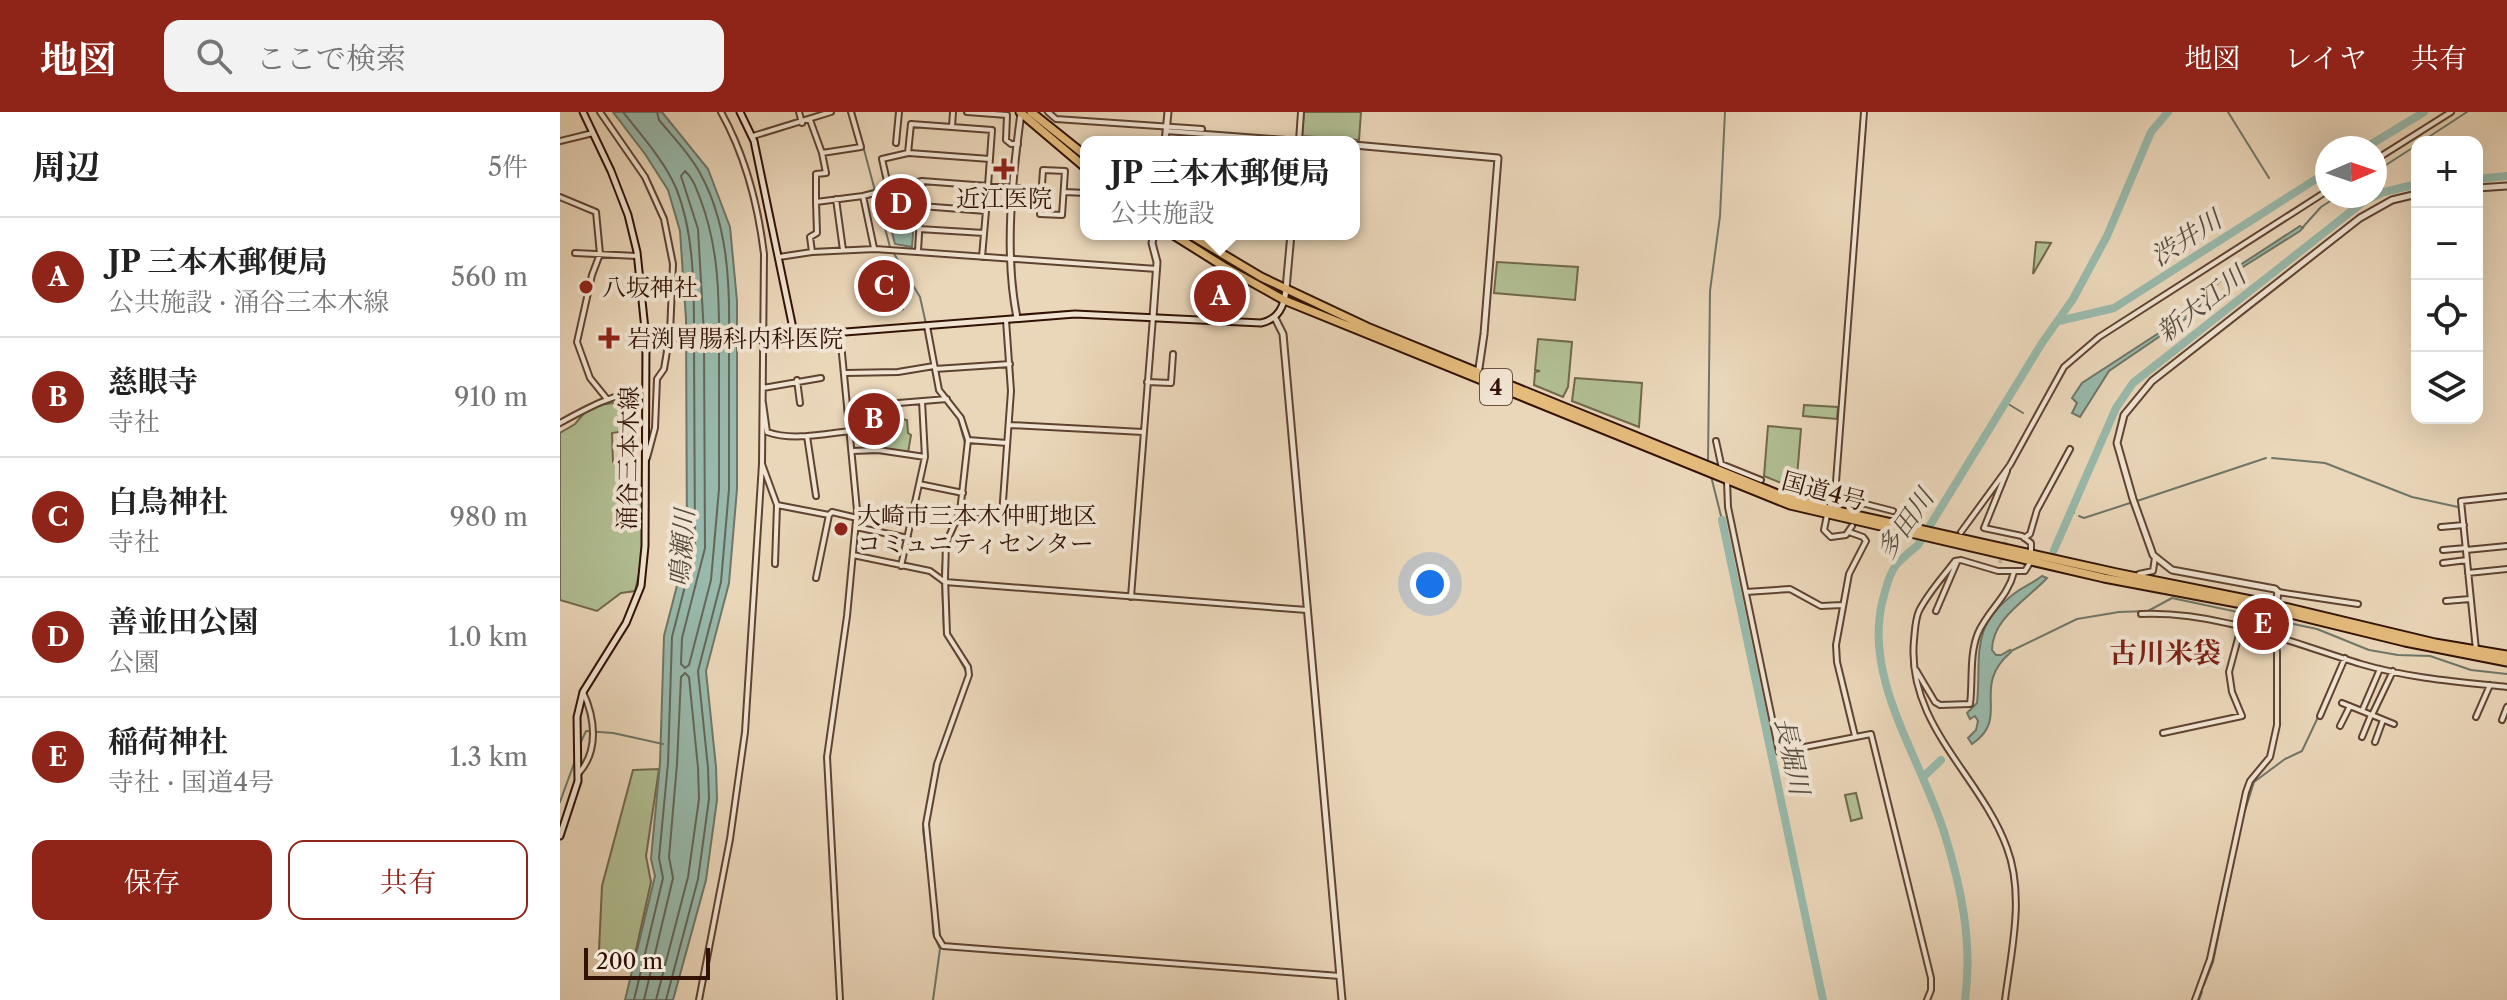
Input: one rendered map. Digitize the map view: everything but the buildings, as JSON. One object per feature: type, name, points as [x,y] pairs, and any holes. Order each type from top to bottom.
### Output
[{"type":"highway","points":[[1021,112],[1080,163]]},
{"type":"highway","points":[[1031,112],[1080,151]]},
{"type":"highway","name":"国道4号","points":[[1182,240],[1284,300],[1726,475],[1790,505],[1941,536],[2245,610],[2507,655]]},
{"type":"highway","name":"国道4号","points":[[1199,240],[1286,290],[1477,376]]},
{"type":"highway","name":"国道4号","points":[[2031,557],[2117,573],[2274,613],[2507,662]]},
{"type":"street","name":"涌谷三本木線","points":[[560,836],[579,773],[577,717],[583,692],[626,623],[641,586],[645,546],[646,339],[637,256],[628,215],[583,112]]},
{"type":"street","points":[[600,112],[645,177],[664,219],[673,264],[670,333],[664,369],[657,379],[655,428],[647,458]]},
{"type":"street","points":[[699,1000],[730,839],[745,732],[762,464],[760,340],[764,254],[761,224],[751,185],[723,112]]},
{"type":"street","points":[[740,112],[752,137],[795,338]]},
{"type":"street","points":[[799,112],[802,123]]},
{"type":"street","points":[[752,137],[831,112]]},
{"type":"street","points":[[822,153],[861,147],[851,112]]},
{"type":"street","points":[[896,143],[899,112]]},
{"type":"street","points":[[952,127],[953,112]]},
{"type":"street","points":[[967,112],[1007,115],[1006,140],[1018,144]]},
{"type":"street","points":[[1017,318],[1010,259],[1021,112]]},
{"type":"street","points":[[1048,112],[1056,119],[1238,136]]},
{"type":"street","points":[[1165,136],[1168,112]]},
{"type":"street","points":[[1299,136],[1301,112]]},
{"type":"street","points":[[1852,526],[1849,532],[1838,538],[1827,534],[1824,525],[1836,482],[1864,112]]},
{"type":"street","points":[[2387,152],[2451,112]]},
{"type":"street","points":[[810,120],[826,173],[816,174],[817,233],[810,237],[812,252]]},
{"type":"street","points":[[908,153],[911,124],[992,130],[988,186]]},
{"type":"street","points":[[1166,129],[1202,129]]},
{"type":"street","points":[[560,141],[593,132]]},
{"type":"street","points":[[1360,146],[1498,158],[1477,376]]},
{"type":"street","points":[[889,190],[882,159],[908,153],[990,159]]},
{"type":"street","points":[[1043,170],[1065,171],[1063,192],[1062,215],[1040,214],[1043,170]]},
{"type":"street","points":[[816,202],[863,196],[922,181],[1041,190]]},
{"type":"street","points":[[918,252],[922,181]]},
{"type":"street","points":[[2483,188],[2507,186]]},
{"type":"street","points":[[1063,192],[1080,193]]},
{"type":"street","points":[[2358,604],[2278,592],[2273,588],[2172,570],[2155,557],[2148,545],[2118,452],[2119,428],[2128,409],[2152,381],[2360,218],[2392,200],[2411,195]]},
{"type":"street","points":[[863,196],[875,249]]},
{"type":"street","points":[[560,197],[596,212],[600,254],[592,275],[577,342],[590,378],[607,399]]},
{"type":"street","points":[[836,199],[843,250]]},
{"type":"street","points":[[1958,559],[1998,571],[2028,569],[2031,543],[2008,532],[1984,528],[2010,465],[2062,370],[2099,337],[2315,199]]},
{"type":"street","points":[[921,206],[986,211],[982,257]]},
{"type":"street","points":[[919,229],[984,233]]},
{"type":"street","points":[[1131,597],[1157,269],[1153,240]]},
{"type":"street","points":[[646,339],[795,338],[1075,314],[1256,323],[1275,318],[1284,300],[1290,240]]},
{"type":"street","points":[[779,257],[875,249],[1157,269]]},
{"type":"street","points":[[575,253],[637,256]]},
{"type":"street","points":[[1275,318],[1283,334],[1342,1000]]},
{"type":"street","points":[[960,512],[1002,515],[1011,391],[1006,320]]},
{"type":"street","points":[[927,326],[939,390],[961,418],[968,440],[960,512],[946,543],[945,582],[947,634],[968,667],[969,675],[937,764],[925,827],[935,933],[943,946],[1340,976]]},
{"type":"street","points":[[840,333],[857,518],[827,757],[840,1000]]},
{"type":"street","points":[[1147,382],[1171,383],[1173,354]]},
{"type":"street","points":[[846,373],[1010,364]]},
{"type":"street","points":[[763,388],[821,378]]},
{"type":"street","points":[[797,380],[800,403]]},
{"type":"street","points":[[560,423],[607,399],[647,390]]},
{"type":"street","points":[[849,407],[947,399]]},
{"type":"street","points":[[762,401],[767,432],[807,436],[850,431]]},
{"type":"street","points":[[901,566],[925,457],[922,401]]},
{"type":"street","points":[[1009,425],[1143,432]]},
{"type":"street","points":[[807,436],[816,496]]},
{"type":"street","points":[[968,440],[1007,443]]},
{"type":"street","points":[[1716,441],[1726,475],[1728,507],[1779,752],[1871,734],[1931,978],[1927,1000]]},
{"type":"street","points":[[2024,538],[2030,534],[2037,510],[2070,449]]},
{"type":"street","points":[[852,451],[878,450],[925,457]]},
{"type":"street","points":[[762,464],[777,505],[775,564]]},
{"type":"street","points":[[1961,532],[2010,465]]},
{"type":"street","points":[[1726,475],[1761,480]]},
{"type":"street","points":[[1836,482],[1846,497],[1893,511]]},
{"type":"street","points":[[919,484],[961,493]]},
{"type":"street","points":[[2476,650],[2461,501],[2507,496]]},
{"type":"street","points":[[1854,501],[1856,510]]},
{"type":"street","points":[[777,505],[857,518]]},
{"type":"street","points":[[816,578],[829,515]]},
{"type":"street","points":[[2441,527],[2464,525]]},
{"type":"street","points":[[856,527],[908,538]]},
{"type":"street","points":[[1849,532],[1866,541],[1849,574],[1836,645],[1837,662],[1855,736]]},
{"type":"street","points":[[2006,539],[2008,532]]},
{"type":"street","points":[[2443,550],[2507,546]]},
{"type":"street","points":[[853,555],[930,571],[945,582],[1307,610]]},
{"type":"street","points":[[2117,573],[2148,574],[2155,568],[2155,557]]},
{"type":"street","points":[[1936,611],[1958,559]]},
{"type":"street","points":[[1958,559],[1917,615],[1914,670],[1922,703],[1930,719],[1978,793],[2007,849],[2013,875],[2015,908],[2005,1000]]},
{"type":"street","points":[[2443,563],[2467,560]]},
{"type":"street","points":[[1998,571],[2000,563]]},
{"type":"street","points":[[2468,573],[2507,569]]},
{"type":"street","points":[[1914,670],[1935,702],[1940,705],[1970,704],[1977,634],[2007,593],[2014,572]]},
{"type":"street","points":[[1746,592],[1790,589],[1821,606],[1842,605]]},
{"type":"street","points":[[2195,1000],[2210,959],[2246,792],[2253,777],[2265,765],[2273,747],[2277,713],[2277,652],[2273,635],[2278,592]]},
{"type":"street","points":[[2446,601],[2470,599]]},
{"type":"street","points":[[2163,733],[2242,716],[2232,692],[2229,672],[2245,610]]},
{"type":"street","points":[[2141,614],[2191,617],[2241,627],[2380,669],[2507,687]]},
{"type":"street","points":[[2320,716],[2345,658]]},
{"type":"street","points":[[2362,711],[2380,669]]},
{"type":"street","points":[[2362,737],[2393,671]]},
{"type":"street","points":[[2476,717],[2490,685]]},
{"type":"street","points":[[579,773],[588,762],[593,736],[593,714],[583,692]]},
{"type":"street","points":[[2342,703],[2394,724]]},
{"type":"street","points":[[2340,726],[2350,706]]},
{"type":"street","points":[[2502,720],[2507,707]]},
{"type":"street","points":[[2375,742],[2383,720]]},
{"type":"green space","points":[[1304,112],[1361,112],[1359,136],[1302,136]]},
{"type":"green space","points":[[920,185],[918,218],[885,215],[881,194]]},
{"type":"green space","points":[[2036,242],[2051,243],[2033,274]]},
{"type":"green space","points":[[1497,262],[1578,267],[1575,300],[1494,293]]},
{"type":"green space","points":[[898,281],[903,309],[893,312],[889,286]]},
{"type":"green space","points":[[1538,339],[1572,342],[1568,387],[1563,397],[1534,385],[1535,372],[1540,371],[1535,370]]},
{"type":"green space","points":[[1575,378],[1642,383],[1639,427],[1572,401]]},
{"type":"green space","points":[[621,402],[625,431],[612,433],[613,462],[627,467],[632,485],[646,487],[645,548],[635,591],[621,593],[597,611],[560,600],[560,433],[575,424],[590,406]]},
{"type":"green space","points":[[1804,405],[1838,407],[1837,419],[1803,416]]},
{"type":"green space","points":[[901,410],[902,419],[907,420],[911,435],[908,453],[869,448],[868,436],[883,435],[883,411]]},
{"type":"green space","points":[[1768,426],[1801,429],[1796,489],[1764,476]]},
{"type":"green space","points":[[659,769],[646,856],[651,882],[634,959],[599,950],[602,886],[633,770]]},
{"type":"green space","points":[[1856,793],[1862,818],[1851,821],[1845,795]]},
{"type":"water","points":[[613,112],[662,112],[708,169],[730,227],[737,301],[737,489],[729,583],[706,671],[717,800],[706,880],[673,1000],[625,1000],[655,876],[651,859],[660,763],[664,636],[687,547],[686,319],[680,231],[668,190]]},
{"type":"water","points":[[888,218],[914,221],[912,247],[895,244]]},
{"type":"water","points":[[2300,226],[2303,228],[2300,231],[2219,282],[2194,313],[2109,371],[2080,417],[2072,413],[2077,403],[2072,398],[2082,383],[2191,312],[2217,280]]},
{"type":"water","points":[[2042,576],[2047,578],[2012,610],[1998,628],[1992,650],[1996,655],[2011,652],[1999,665],[1993,678],[1989,723],[1972,744],[1968,738],[1976,730],[1978,721],[1975,716],[1970,719],[1967,713],[1977,703],[1980,644],[1984,631],[2000,606]]},
{"type":"waterway","points":[[854,112],[890,247],[920,297],[926,324]]},
{"type":"waterway","points":[[1708,462],[1710,291],[1720,216],[1725,112]]},
{"type":"waterway","name":"多田川","points":[[1965,1000],[1966,936],[1956,873],[1934,804],[1887,688],[1880,658],[1879,629],[1883,599],[1893,569],[1918,545],[2042,343],[2073,299],[2107,236],[2151,132],[2168,112]]},
{"type":"waterway","points":[[2228,112],[2269,178]]},
{"type":"waterway","name":"渋井川","points":[[2385,136],[2424,112]]},
{"type":"waterway","points":[[2430,136],[2467,112]]},
{"type":"waterway","points":[[2387,164],[2411,149]]},
{"type":"waterway","name":"新大江川","points":[[2483,178],[2507,176]]},
{"type":"waterway","name":"渋井川","points":[[2059,321],[2114,308],[2315,180]]},
{"type":"waterway","name":"新大江川","points":[[2054,550],[2116,408],[2133,383],[2363,202],[2384,192],[2411,185]]},
{"type":"waterway","points":[[2303,227],[2320,208]]},
{"type":"waterway","points":[[2005,402],[2023,413]]},
{"type":"waterway","points":[[958,418],[966,447]]},
{"type":"waterway","points":[[2137,501],[2266,458]]},
{"type":"waterway","points":[[2272,458],[2325,463],[2412,497],[2458,507]]},
{"type":"waterway","points":[[1711,476],[1722,520]]},
{"type":"waterway","points":[[2079,516],[2084,518],[2130,503]]},
{"type":"waterway","name":"新大江川","points":[[2069,511],[2074,513]]},
{"type":"waterway","name":"長堀川","points":[[1722,520],[1823,1000]]},
{"type":"waterway","points":[[942,573],[944,546],[951,527]]},
{"type":"waterway","points":[[930,792],[935,762],[967,673],[944,631],[942,583]]},
{"type":"waterway","points":[[2011,651],[2077,619],[2148,611],[2172,598],[2317,629],[2369,650],[2430,656],[2471,670],[2507,674]]},
{"type":"waterway","points":[[2204,985],[2213,962],[2242,820],[2254,782],[2285,759],[2302,751],[2319,715]]},
{"type":"waterway","points":[[580,744],[586,731],[613,733],[663,744]]},
{"type":"waterway","points":[[560,802],[576,758]]},
{"type":"waterway","points":[[1923,777],[1941,760]]},
{"type":"waterway","points":[[926,814],[923,830],[930,887]]},
{"type":"waterway","points":[[932,901],[933,933],[940,949],[933,1000]]},
{"type":"waterway","points":[[2199,1000],[2202,992]]},
{"type":"tunnel","points":[[2000,563],[2006,539]]},
{"type":"place","name":"近江医院","points":[[1004,169]]},
{"type":"place","name":"善並田公園","points":[[901,204]]},
{"type":"place","name":"白鳥神社","points":[[884,286]]},
{"type":"place","name":"八坂神社","points":[[586,287]]},
{"type":"place","name":"JP 三本木郵便局","points":[[1220,296]]},
{"type":"place","name":"岩渕胃腸科内科医院","points":[[609,338]]},
{"type":"place","name":"慈眼寺","points":[[874,419]]},
{"type":"place","name":"大崎市三本木仲町地区 コミュニティセンター","points":[[841,529]]},
{"type":"place","name":"稲荷神社","points":[[2263,624]]},
{"type":"district","name":"古川米袋","points":[[2165,653]]},
{"type":"water label","name":"鳴瀬川","points":[[682,548]]}]
